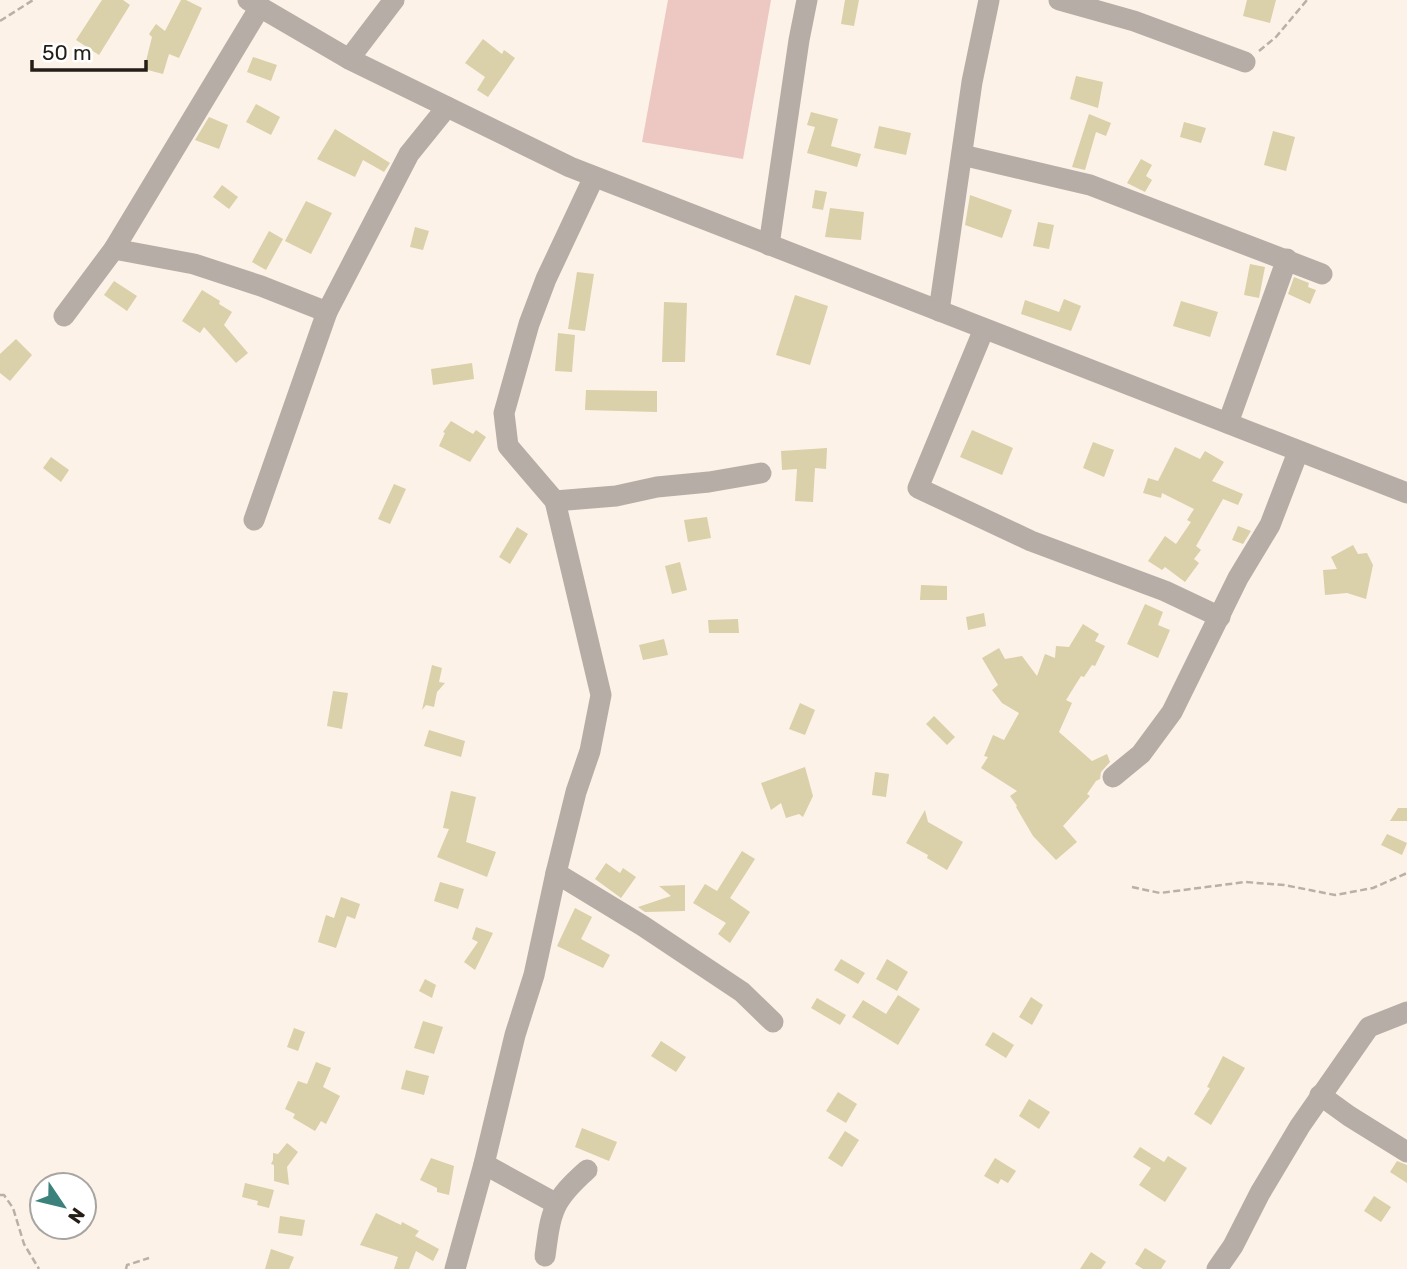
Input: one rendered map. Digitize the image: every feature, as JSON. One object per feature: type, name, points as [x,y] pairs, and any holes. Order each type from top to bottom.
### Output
[{"type":"street","points":[[349,59],[394,0]]},
{"type":"street","points":[[769,245],[807,0]]},
{"type":"street","points":[[939,311],[972,82],[989,0]]},
{"type":"street","points":[[1059,0],[1134,21],[1245,62]]},
{"type":"street","points":[[64,316],[114,249],[254,3],[349,59],[594,177],[1407,493]]},
{"type":"street","points":[[254,520],[327,312],[409,155],[447,107]]},
{"type":"street","points":[[962,155],[1090,185],[1322,274]]},
{"type":"street","points":[[455,1269],[515,1035],[534,975],[556,873],[576,792],[590,751],[601,695],[555,500],[508,446],[504,413],[546,279],[594,177]]},
{"type":"street","points":[[114,249],[194,264],[327,312]]},
{"type":"street","points":[[1228,423],[1287,259]]},
{"type":"street","points":[[984,329],[918,488],[1031,541],[1165,591],[1220,617]]},
{"type":"street","points":[[1113,777],[1141,754],[1172,712],[1238,578],[1270,525],[1298,452]]},
{"type":"street","points":[[555,500],[616,496],[657,487],[761,473]]},
{"type":"street","points":[[556,873],[643,926],[742,992],[773,1023]]},
{"type":"street","points":[[1217,1269],[1320,1095],[1369,1027],[1407,1012]]},
{"type":"street","points":[[1320,1095],[1407,1152]]},
{"type":"street","points":[[484,1164],[555,1203]]},
{"type":"street","points":[[545,1256],[555,1203],[587,1170]]},
{"type":"path","points":[[0,20],[33,0]]},
{"type":"path","points":[[1245,62],[1276,37],[1307,0]]},
{"type":"path","points":[[1132,887],[1160,893],[1245,882],[1284,885],[1335,895],[1373,888],[1407,873]]},
{"type":"path","points":[[0,1195],[4,1195],[13,1208],[24,1244],[39,1269]]},
{"type":"path","points":[[126,1269],[127,1265],[149,1258]]},
{"type":"shaded area","points":[[668,0],[771,0],[743,159],[642,142]]},
{"type":"building","points":[[102,0],[123,0],[130,5],[99,55],[76,40]]},
{"type":"building","points":[[181,0],[202,8],[179,58],[169,54],[163,74],[144,69],[152,37],[149,34],[156,24],[165,31]]},
{"type":"building","points":[[845,0],[859,0],[854,26],[841,24]]},
{"type":"building","points":[[1247,0],[1276,0],[1270,23],[1243,16]]},
{"type":"building","points":[[483,39],[502,54],[504,50],[515,58],[488,97],[477,90],[485,77],[465,63]]},
{"type":"building","points":[[253,57],[277,65],[271,81],[247,72]]},
{"type":"building","points":[[1076,76],[1103,82],[1098,108],[1070,99]]},
{"type":"building","points":[[256,104],[280,117],[271,135],[246,122]]},
{"type":"building","points":[[811,112],[838,119],[831,146],[861,154],[857,167],[807,153],[815,127],[807,125]]},
{"type":"building","points":[[1089,114],[1111,123],[1106,136],[1096,132],[1085,170],[1072,167]]},
{"type":"building","points":[[209,117],[228,125],[219,149],[195,140]]},
{"type":"building","points":[[1184,122],[1206,128],[1201,143],[1180,137]]},
{"type":"building","points":[[879,126],[911,133],[906,155],[874,148]]},
{"type":"building","points":[[335,129],[390,163],[384,172],[363,160],[355,177],[317,159]]},
{"type":"building","points":[[1273,131],[1295,137],[1286,171],[1264,165]]},
{"type":"building","points":[[1141,159],[1152,165],[1146,176],[1152,180],[1145,192],[1127,183]]},
{"type":"building","points":[[222,185],[238,197],[229,209],[213,197]]},
{"type":"building","points":[[815,190],[827,192],[823,210],[812,208]]},
{"type":"building","points":[[970,195],[1012,210],[1002,238],[965,225]]},
{"type":"building","points":[[306,201],[332,213],[311,254],[285,241]]},
{"type":"building","points":[[830,208],[864,212],[861,240],[825,237]]},
{"type":"building","points":[[1038,222],[1054,225],[1049,249],[1033,246]]},
{"type":"building","points":[[415,227],[429,231],[423,250],[410,247]]},
{"type":"building","points":[[269,231],[283,239],[266,270],[252,262]]},
{"type":"building","points":[[1250,264],[1265,267],[1259,298],[1244,295]]},
{"type":"building","points":[[577,272],[594,274],[585,331],[568,329]]},
{"type":"building","points":[[1294,277],[1309,283],[1308,287],[1316,290],[1310,304],[1288,294]]},
{"type":"building","points":[[114,281],[137,296],[127,311],[104,295]]},
{"type":"building","points":[[202,290],[232,312],[224,325],[248,353],[236,363],[204,327],[200,333],[182,321]]},
{"type":"building","points":[[795,295],[828,306],[810,365],[776,355]]},
{"type":"building","points":[[1064,299],[1081,306],[1071,331],[1021,314],[1025,300],[1059,312]]},
{"type":"building","points":[[1181,301],[1218,312],[1210,337],[1173,326]]},
{"type":"building","points":[[664,302],[687,303],[685,362],[662,362]]},
{"type":"building","points":[[558,333],[575,335],[572,372],[555,371]]},
{"type":"building","points":[[16,339],[32,355],[10,381],[0,373],[0,354]]},
{"type":"building","points":[[472,363],[474,379],[433,385],[431,369]]},
{"type":"building","points":[[586,390],[657,391],[657,412],[585,410]]},
{"type":"building","points":[[451,421],[473,434],[476,430],[486,437],[470,462],[439,446],[445,433],[443,432]]},
{"type":"building","points":[[972,430],[1013,448],[1002,475],[960,457]]},
{"type":"building","points":[[1093,442],[1114,450],[1104,477],[1083,468]]},
{"type":"building","points":[[1175,447],[1200,459],[1205,451],[1224,462],[1212,481],[1243,494],[1238,505],[1223,499],[1196,546],[1201,550],[1194,559],[1199,563],[1185,582],[1165,567],[1162,570],[1148,561],[1165,536],[1176,544],[1191,522],[1187,520],[1194,509],[1162,493],[1161,498],[1143,493],[1148,478],[1158,481]]},
{"type":"building","points":[[827,448],[826,469],[815,468],[813,502],[795,501],[797,469],[782,470],[781,451]]},
{"type":"building","points":[[51,457],[69,470],[61,482],[43,468]]},
{"type":"building","points":[[394,484],[406,489],[390,524],[378,519]]},
{"type":"building","points":[[707,517],[711,538],[688,542],[684,520]]},
{"type":"building","points":[[1238,526],[1251,531],[1243,544],[1232,540]]},
{"type":"building","points":[[517,527],[528,534],[510,564],[499,557]]},
{"type":"building","points":[[1353,545],[1358,554],[1367,553],[1373,565],[1366,599],[1347,593],[1325,595],[1323,570],[1337,569],[1331,557]]},
{"type":"building","points":[[680,562],[687,590],[672,594],[665,566]]},
{"type":"building","points":[[921,585],[947,586],[947,600],[920,600]]},
{"type":"building","points":[[1145,604],[1163,612],[1158,625],[1170,630],[1158,658],[1127,644]]},
{"type":"building","points":[[984,613],[986,626],[968,630],[966,617]]},
{"type":"building","points":[[738,619],[739,633],[709,633],[708,620]]},
{"type":"building","points":[[1083,624],[1099,634],[1095,641],[1105,646],[1095,666],[1092,665],[1084,677],[1081,676],[1066,700],[1072,703],[1059,732],[1092,761],[1107,754],[1110,762],[1087,794],[1090,796],[1063,826],[1077,842],[1056,860],[1033,836],[1016,807],[1010,796],[1017,791],[981,768],[988,757],[984,756],[993,735],[1004,740],[1019,713],[1002,703],[992,690],[998,685],[982,658],[999,648],[1005,659],[1022,656],[1037,676],[1045,654],[1055,658],[1056,646],[1069,647]]},
{"type":"building","points":[[664,639],[668,655],[643,660],[639,645]]},
{"type":"building","points":[[432,665],[442,668],[439,682],[445,683],[437,692],[434,707],[426,705],[422,710]]},
{"type":"building","points":[[333,691],[348,693],[342,729],[327,726]]},
{"type":"building","points":[[800,703],[815,710],[805,735],[789,729]]},
{"type":"building","points":[[934,716],[955,737],[947,745],[926,724]]},
{"type":"building","points":[[429,730],[465,741],[461,757],[424,746]]},
{"type":"building","points":[[805,767],[813,796],[803,817],[799,814],[786,818],[781,803],[771,810],[761,783]]},
{"type":"building","points":[[875,772],[889,774],[886,797],[872,795]]},
{"type":"building","points":[[451,791],[476,797],[466,842],[496,852],[487,877],[437,857],[449,829],[443,828]]},
{"type":"building","points":[[1398,808],[1407,808],[1407,821],[1390,821]]},
{"type":"building","points":[[925,810],[928,822],[963,842],[947,870],[906,843]]},
{"type":"building","points":[[1387,834],[1407,843],[1402,855],[1381,845]]},
{"type":"building","points":[[742,851],[755,859],[730,898],[750,912],[730,943],[718,934],[726,923],[693,903],[705,884],[717,891]]},
{"type":"building","points":[[606,863],[620,873],[623,868],[636,877],[621,898],[595,879]]},
{"type":"building","points":[[440,882],[464,889],[458,909],[434,901]]},
{"type":"building","points":[[685,885],[685,911],[645,912],[638,907],[671,896],[659,886]]},
{"type":"building","points":[[341,897],[360,904],[355,919],[347,916],[336,948],[318,942],[326,915],[334,918]]},
{"type":"building","points":[[575,908],[592,917],[581,939],[610,955],[603,968],[557,946]]},
{"type":"building","points":[[476,927],[493,933],[475,970],[464,962],[478,942],[472,939]]},
{"type":"building","points":[[841,959],[865,973],[858,984],[834,970]]},
{"type":"building","points":[[887,959],[908,972],[897,991],[876,979]]},
{"type":"building","points":[[425,979],[436,985],[432,998],[419,991]]},
{"type":"building","points":[[898,995],[920,1009],[898,1045],[852,1017],[863,1000],[886,1014]]},
{"type":"building","points":[[1031,997],[1043,1005],[1032,1025],[1019,1017]]},
{"type":"building","points":[[817,998],[846,1015],[840,1025],[811,1008]]},
{"type":"building","points":[[423,1021],[443,1027],[434,1054],[414,1048]]},
{"type":"building","points":[[294,1028],[305,1032],[298,1051],[287,1047]]},
{"type":"building","points":[[993,1032],[1014,1045],[1006,1058],[985,1045]]},
{"type":"building","points":[[661,1041],[686,1057],[676,1072],[651,1056]]},
{"type":"building","points":[[1223,1056],[1245,1068],[1211,1125],[1194,1114],[1210,1088],[1207,1087]]},
{"type":"building","points":[[316,1062],[331,1068],[323,1087],[340,1096],[326,1124],[321,1121],[315,1131],[293,1118],[295,1114],[285,1109],[298,1081],[307,1084]]},
{"type":"building","points":[[406,1070],[429,1076],[424,1095],[401,1089]]},
{"type":"building","points":[[838,1092],[857,1104],[846,1123],[826,1111]]},
{"type":"building","points":[[1029,1099],[1050,1112],[1039,1129],[1019,1116]]},
{"type":"building","points":[[582,1128],[617,1142],[609,1161],[575,1147]]},
{"type":"building","points":[[845,1131],[859,1140],[842,1167],[828,1158]]},
{"type":"building","points":[[287,1143],[298,1152],[287,1167],[289,1185],[274,1181],[274,1165],[271,1164],[273,1153],[278,1154]]},
{"type":"building","points":[[1140,1147],[1164,1162],[1168,1156],[1187,1168],[1165,1202],[1139,1185],[1151,1168],[1133,1157]]},
{"type":"building","points":[[431,1158],[454,1166],[449,1195],[437,1192],[437,1188],[420,1180]]},
{"type":"building","points":[[995,1158],[1016,1171],[1008,1183],[1001,1179],[998,1184],[984,1176]]},
{"type":"building","points":[[1397,1161],[1407,1165],[1407,1183],[1390,1172]]},
{"type":"building","points":[[245,1183],[274,1190],[269,1208],[257,1205],[258,1201],[242,1197]]},
{"type":"building","points":[[1374,1196],[1391,1207],[1381,1222],[1364,1211]]},
{"type":"building","points":[[376,1213],[419,1231],[415,1236],[439,1249],[433,1261],[416,1251],[409,1269],[394,1269],[398,1257],[360,1245]]},
{"type":"building","points":[[280,1216],[305,1220],[302,1236],[278,1233]]},
{"type":"building","points":[[1145,1248],[1166,1261],[1161,1269],[1143,1269],[1135,1264]]},
{"type":"building","points":[[271,1249],[294,1257],[289,1269],[265,1269]]},
{"type":"building","points":[[1091,1252],[1106,1262],[1101,1269],[1080,1269]]}]
